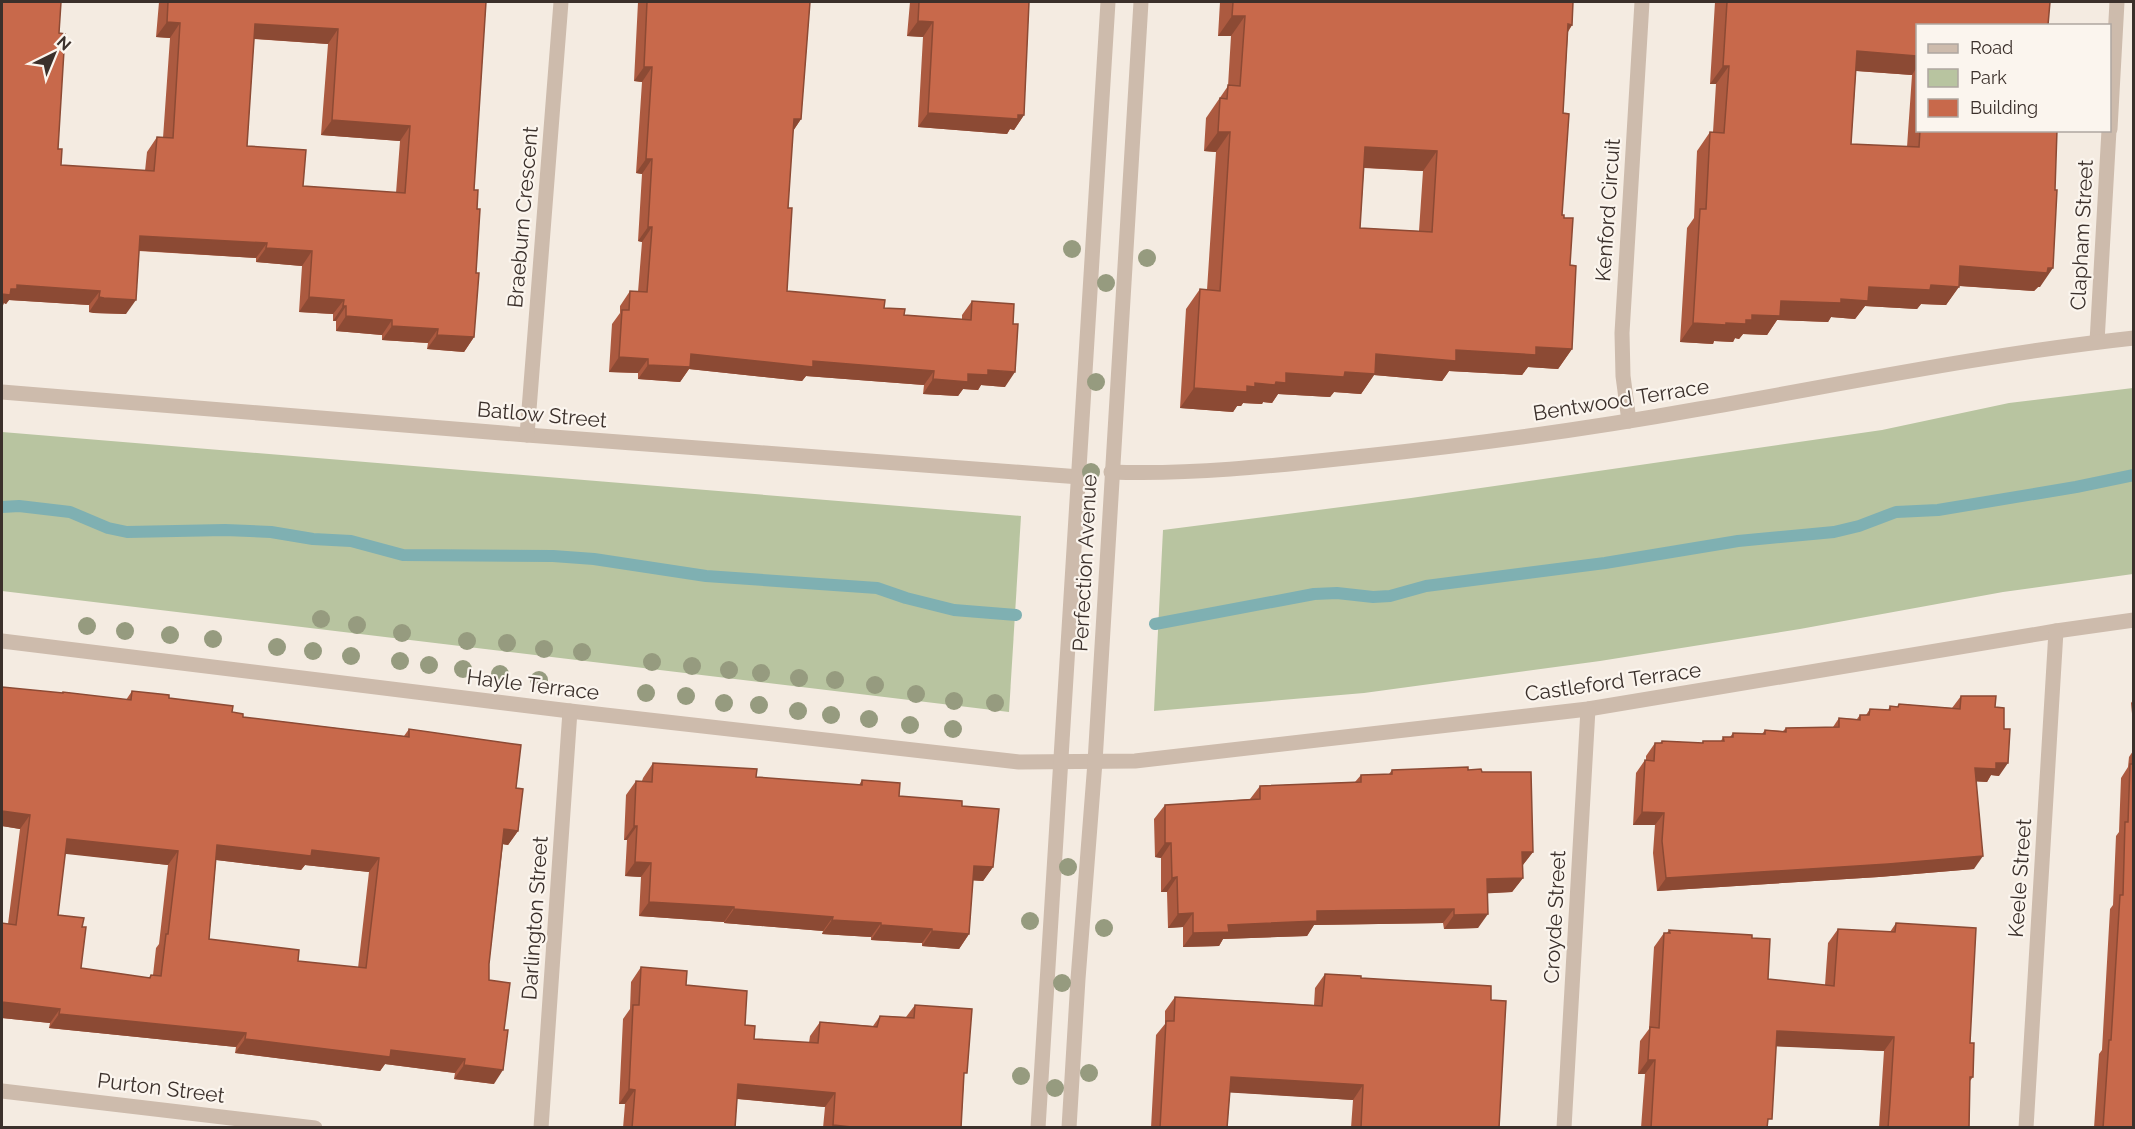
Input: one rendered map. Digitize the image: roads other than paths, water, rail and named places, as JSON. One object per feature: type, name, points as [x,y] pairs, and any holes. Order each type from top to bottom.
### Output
[{"type":"street","name":"Braeburn Crescent","points":[[527,435],[561,2]]},
{"type":"street","name":"Perfection Avenue","points":[[1038,1128],[1108,2]]},
{"type":"street","name":"Perfection Avenue","points":[[1069,1128],[1095,762],[1141,2]]},
{"type":"street","name":"Kenford Circuit","points":[[1629,421],[1623,376],[1622,333],[1642,2]]},
{"type":"street","name":"Clapham Street","points":[[2111,98],[2117,2]]},
{"type":"street","name":"Clapham Street","points":[[2097,342],[2109,132]]},
{"type":"street","name":"Bentwood Terrace","points":[[1112,472],[1154,474],[1303,463],[1492,441],[1629,421],[1939,366],[2133,338]]},
{"type":"street","name":"Batlow Street","points":[[2,392],[1080,477]]},
{"type":"street","name":"Castleford Terrace","points":[[1060,763],[1147,759],[1588,709],[2133,620]]},
{"type":"street","name":"Keele Street","points":[[2026,1128],[2056,631]]},
{"type":"street","name":"Hayle Terrace","points":[[2,641],[570,711],[1019,762],[1060,763]]},
{"type":"street","name":"Croyde Street","points":[[1564,1128],[1588,709]]},
{"type":"street","name":"Darlington Street","points":[[541,1128],[570,711]]},
{"type":"street","name":"Purton Street","points":[[2,1091],[315,1128]]},
{"type":"waterway","points":[[1155,624],[1314,594],[1390,596],[1426,586],[1605,563],[1738,541],[1834,532],[1859,526],[1896,512],[1938,510],[2134,475]]},
{"type":"waterway","points":[[2,507],[19,506],[70,512],[108,528],[127,532],[225,530],[271,532],[313,539],[351,541],[403,555],[553,556],[594,559],[706,576],[877,588],[954,610],[1016,615]]}]
